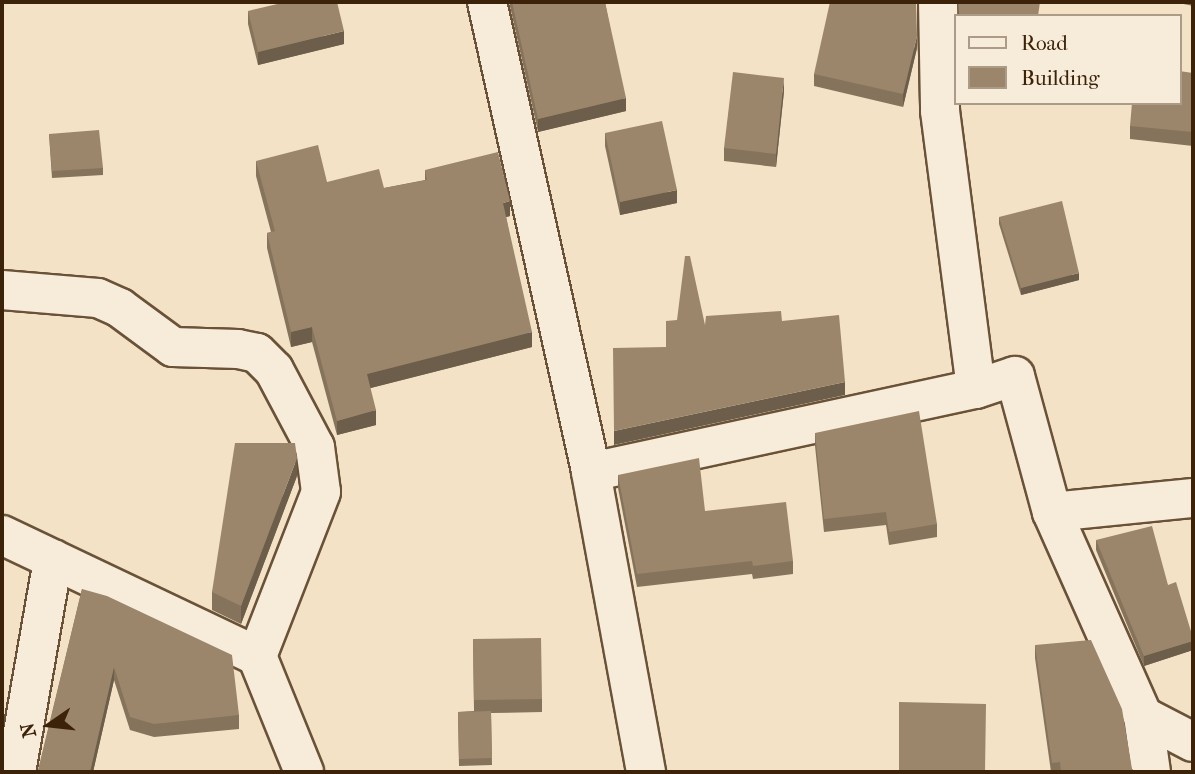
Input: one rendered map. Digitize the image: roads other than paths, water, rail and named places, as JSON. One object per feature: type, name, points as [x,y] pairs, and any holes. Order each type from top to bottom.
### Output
[{"type":"street","points":[[487,2],[591,472],[646,772]]},
{"type":"street","points":[[938,2],[940,111],[976,389]]},
{"type":"street","points":[[2,290],[98,298],[120,307],[173,347],[238,349],[257,353],[274,370],[316,447],[321,492],[257,656]]},
{"type":"street","points":[[591,472],[976,389],[1015,376],[1052,512],[1143,716],[1151,772]]},
{"type":"street","points":[[1052,512],[1193,498]]},
{"type":"street","points":[[2,535],[257,656],[304,772]]},
{"type":"street","points":[[16,772],[53,559]]},
{"type":"street","points":[[1143,716],[1193,742]]}]
